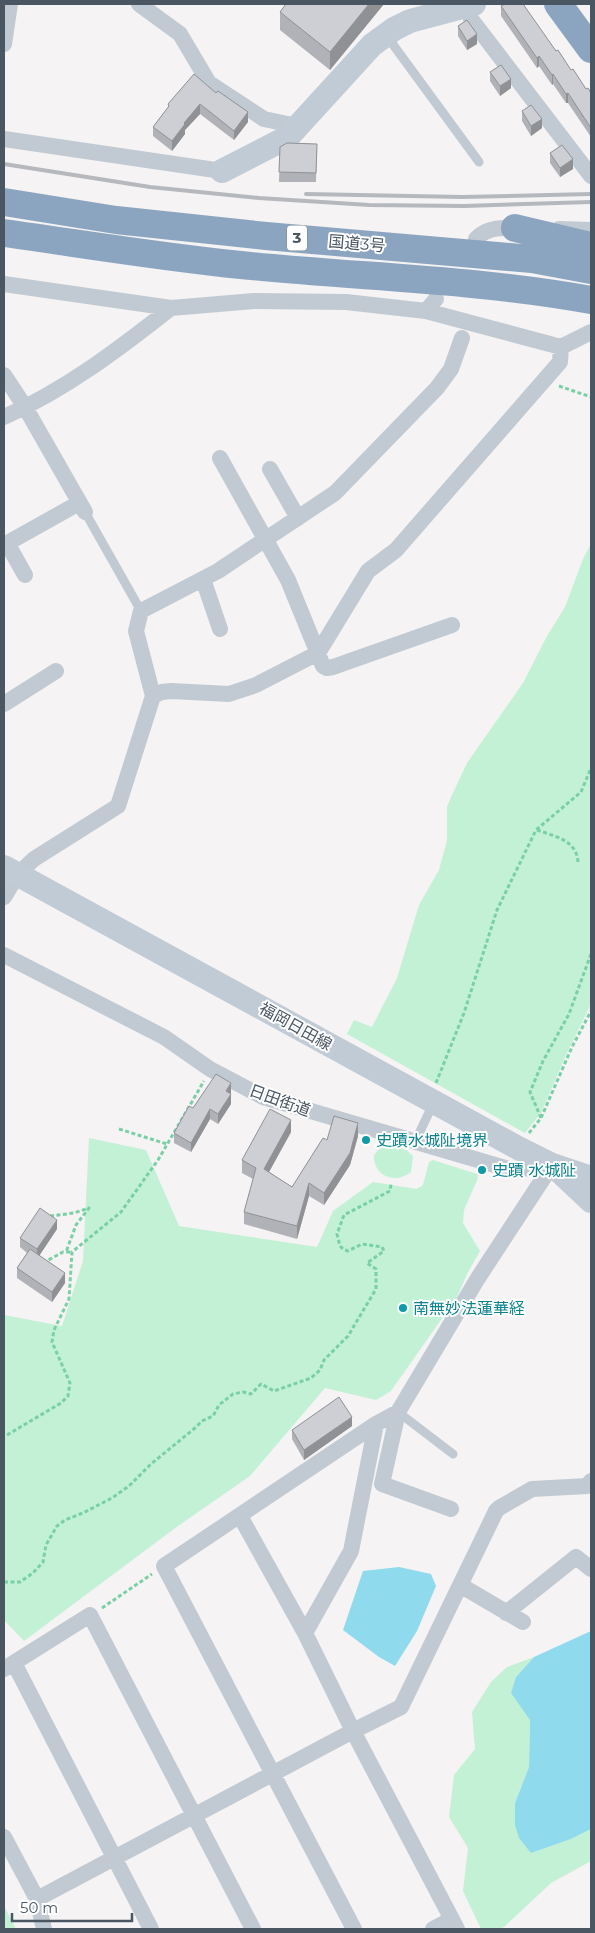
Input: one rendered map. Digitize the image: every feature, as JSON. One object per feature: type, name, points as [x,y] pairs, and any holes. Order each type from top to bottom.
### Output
[{"type":"highway","points":[[558,4],[591,49]]},
{"type":"highway","name":"国道3号","points":[[4,202],[116,220],[266,236],[532,259],[591,270]]},
{"type":"highway","points":[[515,228],[591,246]]},
{"type":"highway","name":"国道3号","points":[[4,233],[241,265],[476,285],[551,293],[591,300]]},
{"type":"highway","points":[[4,250],[149,254]]},
{"type":"main road","points":[[222,171],[288,137],[372,45],[386,35],[410,21],[470,5]]},
{"type":"main road","name":"福岡日田線","points":[[11,870],[518,1148],[552,1165],[591,1178]]},
{"type":"main road","points":[[552,1165],[591,1201]]},
{"type":"street","points":[[4,44],[10,4]]},
{"type":"street","points":[[139,4],[180,34],[209,83],[264,119],[297,126]]},
{"type":"street","points":[[470,5],[471,19],[591,176]]},
{"type":"street","points":[[4,139],[222,171]]},
{"type":"street","points":[[476,239],[482,232],[488,229],[591,230]]},
{"type":"street","points":[[4,284],[172,308],[254,301],[431,305],[561,347],[591,332]]},
{"type":"street","points":[[4,416],[25,407],[111,355],[172,308]]},
{"type":"street","points":[[4,897],[11,870],[34,859],[118,806],[154,696],[136,631],[141,611],[203,579],[267,540],[335,493],[438,388],[451,369],[462,338]]},
{"type":"street","points":[[154,696],[162,692],[171,691],[229,694],[256,686],[318,653],[368,571],[396,550],[560,362],[561,347]]},
{"type":"street","points":[[4,375],[25,407],[82,508],[5,544],[25,575]]},
{"type":"street","points":[[220,458],[288,580],[323,666],[327,668],[333,667],[452,625]]},
{"type":"street","points":[[270,469],[298,518]]},
{"type":"street","points":[[203,579],[220,629]]},
{"type":"street","points":[[4,704],[56,671]]},
{"type":"street","name":"日田街道","points":[[4,955],[164,1037],[210,1069],[263,1097],[512,1170],[552,1165]]},
{"type":"street","points":[[451,1509],[382,1484],[398,1412],[478,1278],[552,1165]]},
{"type":"street","points":[[354,1929],[162,1568],[376,1424],[398,1412]]},
{"type":"street","points":[[305,1633],[351,1551],[376,1424]]},
{"type":"street","points":[[37,1899],[353,1731],[401,1708],[499,1508],[532,1489],[587,1486],[591,1481]]},
{"type":"street","points":[[240,1516],[305,1633],[353,1731],[455,1924],[433,1929]]},
{"type":"street","points":[[506,1612],[576,1557],[591,1569]]},
{"type":"street","points":[[460,1585],[523,1622]]},
{"type":"street","points":[[151,1929],[115,1858],[9,1666],[90,1615],[253,1929]]},
{"type":"street","points":[[4,1837],[37,1899],[44,1929]]},
{"type":"lane","points":[[386,35],[479,162]]},
{"type":"lane","points":[[82,508],[141,611]]},
{"type":"lane","points":[[415,1142],[431,1100]]},
{"type":"lane","points":[[398,1412],[452,1454]]},
{"type":"path","points":[[542,381],[591,397]]},
{"type":"path","points":[[431,1100],[464,1013],[497,910],[536,830],[581,792],[591,768]]},
{"type":"path","points":[[536,830],[565,840],[574,847],[578,855],[578,862]]},
{"type":"path","points":[[541,1118],[530,1092],[543,1061],[569,1014],[591,954]]},
{"type":"path","points":[[518,1148],[541,1118],[572,1047],[591,1011]]},
{"type":"path","points":[[43,1263],[66,1252],[72,1252],[121,1212],[167,1144],[210,1069]]},
{"type":"path","points":[[119,1129],[167,1144]]},
{"type":"path","points":[[4,1582],[20,1582],[33,1573],[43,1562],[46,1545],[57,1526],[65,1520],[105,1502],[129,1486],[151,1464],[202,1421],[213,1416],[219,1405],[233,1394],[243,1392],[251,1394],[261,1384],[274,1392],[312,1378],[320,1370],[324,1360],[348,1336],[376,1289],[376,1269],[367,1263],[384,1251],[378,1246],[362,1244],[348,1251],[343,1249],[340,1246],[337,1234],[340,1224],[344,1216],[390,1191],[391,1184]]},
{"type":"path","points":[[46,1216],[74,1214],[89,1208],[76,1226],[66,1252]]},
{"type":"path","points":[[7,1435],[61,1403],[68,1396],[70,1383],[52,1342],[54,1330],[68,1299],[72,1252]]},
{"type":"path","points":[[90,1615],[162,1568]]},
{"type":"green space","points":[[591,544],[591,1004],[541,1113],[525,1133],[347,1034],[354,1020],[372,1027],[397,978],[419,905],[439,870],[447,840],[447,807],[451,797],[467,763],[523,683],[547,636],[565,607],[583,559]]},
{"type":"green space","points":[[89,1138],[146,1150],[179,1226],[317,1247],[333,1211],[373,1182],[417,1189],[423,1185],[429,1162],[433,1160],[477,1174],[478,1178],[464,1210],[463,1223],[480,1251],[457,1297],[391,1391],[376,1400],[325,1388],[250,1476],[178,1526],[24,1641],[4,1620],[4,1315],[62,1326],[83,1261]]},
{"type":"green space","points":[[386,1145],[406,1150],[413,1156],[411,1172],[398,1178],[392,1178],[381,1173],[377,1168],[374,1155],[381,1147]]},
{"type":"green space","points":[[534,1657],[516,1677],[530,1720],[529,1767],[515,1803],[531,1853],[571,1839],[591,1829],[591,1861],[551,1883],[504,1927],[499,1929],[481,1929],[463,1891],[468,1848],[449,1817],[454,1775],[475,1749],[472,1712],[491,1682],[507,1667]]},
{"type":"green space","points":[[4,1906],[16,1929],[4,1929]]},
{"type":"water","points":[[399,1567],[431,1574],[436,1586],[417,1631],[395,1666],[379,1657],[343,1630],[363,1571]]},
{"type":"water","points":[[591,1631],[591,1829],[571,1839],[531,1853],[519,1838],[515,1825],[515,1803],[529,1767],[530,1720],[511,1693],[516,1677],[534,1657]]},
{"type":"building","points":[[286,4],[369,4],[330,52],[280,12]]},
{"type":"building","points":[[505,4],[523,4],[556,51],[558,50],[571,70],[573,69],[586,89],[588,88],[591,93],[591,128],[568,93],[566,94],[539,56],[537,58],[501,6]]},
{"type":"building","points":[[467,20],[477,34],[467,41],[458,26]]},
{"type":"building","points":[[501,65],[511,79],[500,86],[490,72]]},
{"type":"building","points":[[194,74],[216,93],[218,91],[248,112],[234,131],[200,104],[172,141],[153,127],[169,106],[168,104]]},
{"type":"building","points":[[531,105],[542,119],[531,126],[522,111]]},
{"type":"building","points":[[287,143],[317,144],[316,173],[279,172],[280,147]]},
{"type":"building","points":[[562,145],[573,159],[560,168],[550,153]]},
{"type":"building","points":[[216,1074],[231,1083],[226,1091],[231,1094],[218,1114],[210,1109],[191,1143],[174,1133],[189,1106],[193,1108]]},
{"type":"building","points":[[270,1109],[291,1120],[264,1169],[292,1187],[323,1138],[327,1140],[334,1116],[358,1123],[350,1153],[324,1193],[309,1183],[297,1226],[244,1212],[256,1168],[242,1160]]},
{"type":"building","points":[[40,1208],[57,1220],[37,1249],[20,1238]]},
{"type":"building","points":[[30,1249],[65,1273],[52,1292],[17,1268]]},
{"type":"building","points":[[339,1397],[352,1417],[304,1450],[292,1430]]},
{"type":"railway","points":[[4,164],[150,187],[259,198],[369,205],[464,206],[591,202]]},
{"type":"railway","points":[[306,194],[462,197],[591,194]]},
{"type":"place","name":"史蹟水城阯境界","points":[[366,1140]]},
{"type":"place","name":"史蹟 水城阯","points":[[482,1170]]},
{"type":"place","name":"南無妙法蓮華経","points":[[403,1308]]}]
